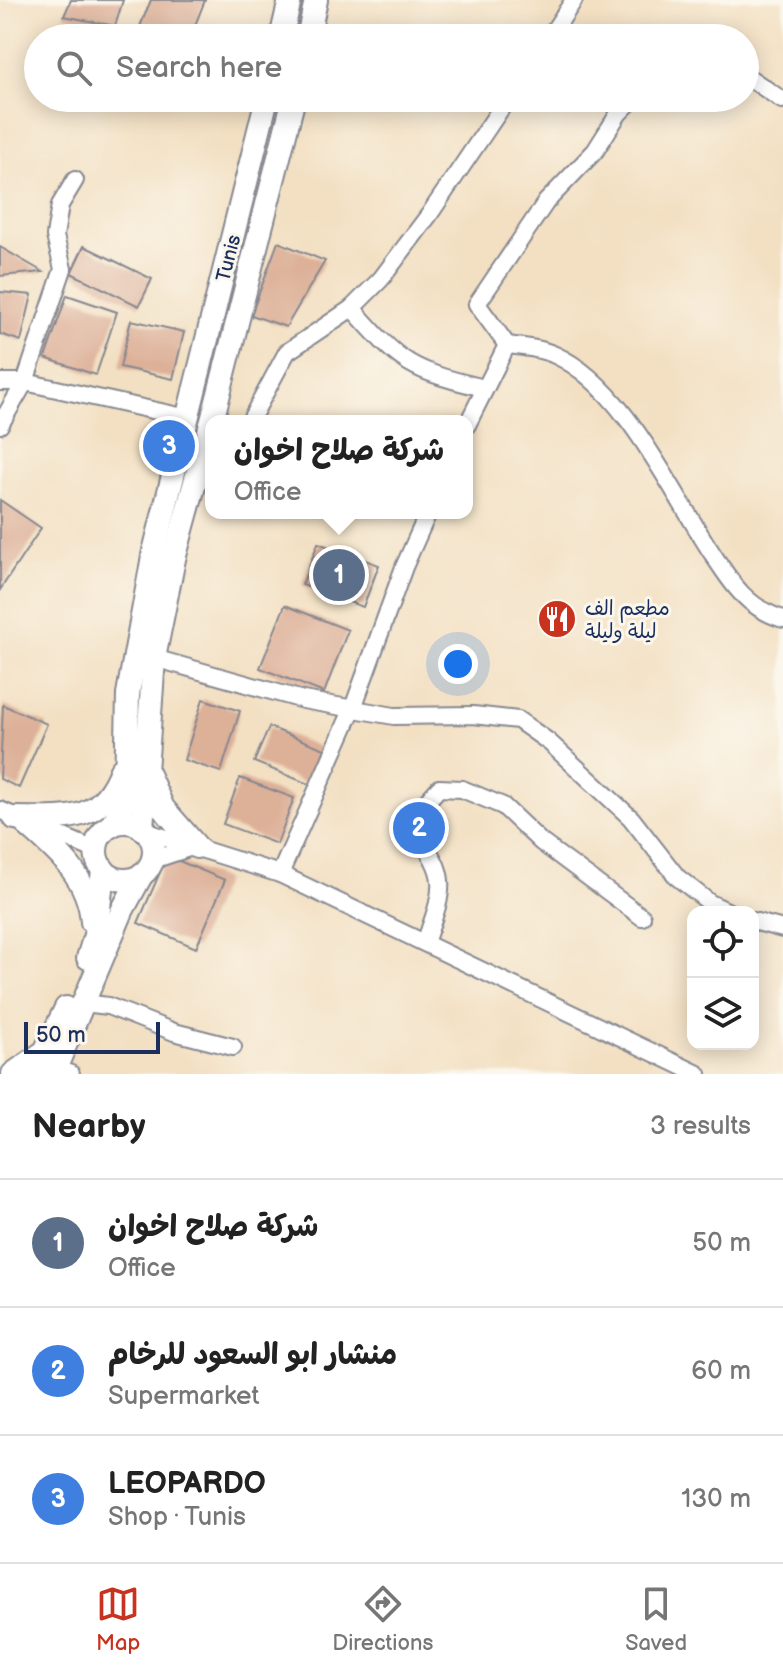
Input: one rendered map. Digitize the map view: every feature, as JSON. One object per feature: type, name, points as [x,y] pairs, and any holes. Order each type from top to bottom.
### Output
[{"type":"main road","points":[[284,24],[290,0]]},
{"type":"main road","points":[[311,24],[316,0]]},
{"type":"main road","name":"Tunis","points":[[136,760],[128,694],[134,648],[264,112]]},
{"type":"main road","points":[[213,415],[290,112]]},
{"type":"main road","points":[[52,1068],[94,942],[100,860],[98,841],[118,817],[136,760],[174,559],[205,460]]},
{"type":"main road","points":[[14,818],[74,816],[100,806],[136,760]]},
{"type":"main road","points":[[52,1068],[84,1003],[123,909],[154,848],[144,830],[136,760]]},
{"type":"main road","points":[[136,760],[163,808],[197,847]]},
{"type":"main road","points":[[14,818],[63,857],[84,887],[94,942]]},
{"type":"main road","points":[[111,826],[131,823],[144,830]]},
{"type":"main road","points":[[100,860],[120,879],[147,867]]},
{"type":"main road","points":[[13,1074],[52,1068]]},
{"type":"street","points":[[558,24],[574,0]]},
{"type":"street","points":[[759,84],[782,100]]},
{"type":"street","points":[[253,415],[287,352],[352,308],[381,279],[429,215],[499,112]]},
{"type":"street","points":[[620,112],[595,151],[546,202],[477,304],[507,345],[554,354],[598,384],[626,418],[735,590],[763,613],[783,619]]},
{"type":"street","points":[[0,425],[25,382],[63,269],[55,236],[60,205],[75,180]]},
{"type":"street","points":[[352,308],[403,362],[428,375],[484,388]]},
{"type":"street","points":[[472,415],[507,345]]},
{"type":"street","points":[[0,382],[25,382],[188,418]]},
{"type":"street","points":[[280,874],[353,708],[426,519]]},
{"type":"street","points":[[154,658],[303,700],[394,716],[473,715],[518,720],[549,742],[631,818],[677,877],[716,906]]},
{"type":"street","points":[[425,943],[442,875],[435,857],[415,834],[421,808],[439,788],[462,789],[503,806],[541,842],[642,917]]},
{"type":"street","points":[[14,818],[100,860]]},
{"type":"street","points":[[144,830],[280,874],[698,1074]]},
{"type":"street","points":[[147,867],[178,849],[197,847]]},
{"type":"street","points":[[759,923],[783,929]]},
{"type":"street","points":[[84,1003],[108,1006],[174,1032],[233,1047]]},
{"type":"building","points":[[71,0],[123,0],[116,24],[64,16]]},
{"type":"building","points":[[151,0],[205,0],[196,24],[141,24]]},
{"type":"building","points":[[278,242],[325,261],[286,327],[251,315]]},
{"type":"building","points":[[84,246],[152,279],[139,306],[71,273]]},
{"type":"building","points":[[0,247],[43,272],[0,276]]},
{"type":"building","points":[[0,292],[32,295],[21,341],[0,334]]},
{"type":"building","points":[[67,295],[117,312],[96,375],[45,358]]},
{"type":"building","points":[[131,320],[184,332],[173,379],[120,367]]},
{"type":"building","points":[[0,500],[41,528],[0,590]]},
{"type":"building","points":[[318,543],[379,565],[363,607],[302,585]]},
{"type":"building","points":[[285,605],[348,630],[324,693],[260,668]]},
{"type":"building","points":[[203,699],[240,711],[221,772],[184,760]]},
{"type":"building","points":[[3,705],[47,724],[19,788],[0,779]]},
{"type":"building","points":[[269,727],[325,749],[311,785],[254,762]]},
{"type":"building","points":[[240,778],[294,798],[277,844],[223,824]]},
{"type":"building","points":[[167,856],[225,880],[196,948],[138,923]]},
{"type":"place","name":"LEOPARDO","points":[[169,446]]},
{"type":"place","name":"شركة صلاح اخوان","points":[[339,575]]},
{"type":"place","name":"مطعم الف ليلة وليلة","points":[[557,619]]},
{"type":"place","name":"منشار ابو السعود للرخام","points":[[419,828]]}]
